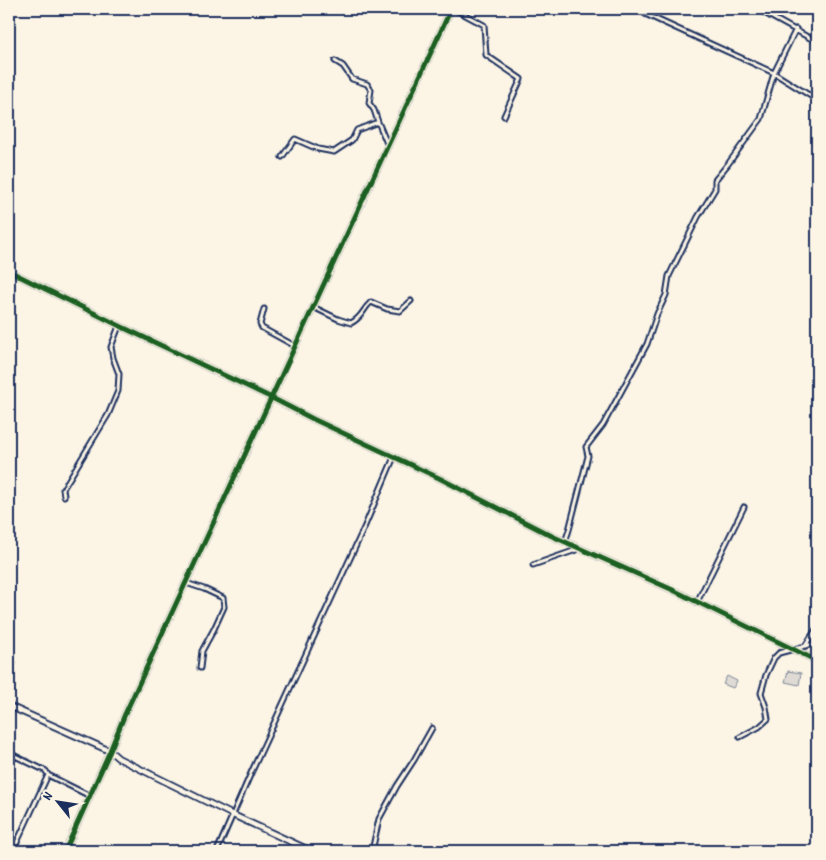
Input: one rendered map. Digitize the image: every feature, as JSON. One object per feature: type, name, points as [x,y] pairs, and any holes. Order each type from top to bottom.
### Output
[{"type":"street","points":[[65,851],[110,752],[125,714],[453,9],[484,25],[486,56],[520,79],[504,116]]},
{"type":"street","points":[[757,9],[817,42]]},
{"type":"street","points":[[645,14],[774,73],[817,100]]},
{"type":"street","points":[[565,542],[588,456],[586,447],[603,425],[647,344],[657,314],[666,296],[669,276],[698,217],[715,189],[715,180],[761,119],[774,73],[796,29]]},
{"type":"street","points":[[335,62],[343,66],[352,79],[367,84],[371,90],[369,103],[374,110],[388,146]]},
{"type":"street","points":[[282,157],[295,139],[318,149],[334,152],[352,140],[357,130],[378,122]]},
{"type":"street","points":[[9,271],[565,542],[697,602],[817,661]]},
{"type":"street","points":[[313,307],[338,319],[352,323],[362,316],[371,302],[387,309],[400,311],[411,302]]},
{"type":"street","points":[[264,309],[260,324],[262,328],[295,346]]},
{"type":"street","points":[[64,496],[63,489],[108,416],[118,391],[119,374],[111,347],[120,326]]},
{"type":"street","points":[[217,851],[364,528],[394,457]]},
{"type":"street","points":[[697,602],[744,507]]},
{"type":"street","points":[[533,566],[579,548]]},
{"type":"street","points":[[186,583],[204,588],[222,598],[224,607],[202,651],[200,668]]},
{"type":"street","points":[[804,646],[817,628]]},
{"type":"street","points":[[740,737],[759,727],[768,719],[761,693],[766,675],[776,655],[792,648],[817,643]]},
{"type":"street","points":[[9,661],[13,663]]},
{"type":"street","points":[[9,706],[110,752],[118,758],[233,815],[310,851]]},
{"type":"street","points":[[372,851],[379,820],[432,728]]},
{"type":"street","points":[[9,752],[46,771],[48,775],[90,796]]},
{"type":"street","points":[[9,766],[14,755]]},
{"type":"street","points":[[13,851],[48,775]]},
{"type":"shaded area","points":[[788,671],[801,673],[799,685],[785,682]]},
{"type":"shaded area","points":[[727,676],[737,681],[733,688],[723,684]]},
{"type":"cycle path","points":[[65,851],[125,714],[451,9]]},
{"type":"cycle path","points":[[9,271],[439,478],[552,536],[673,590],[817,661]]}]
